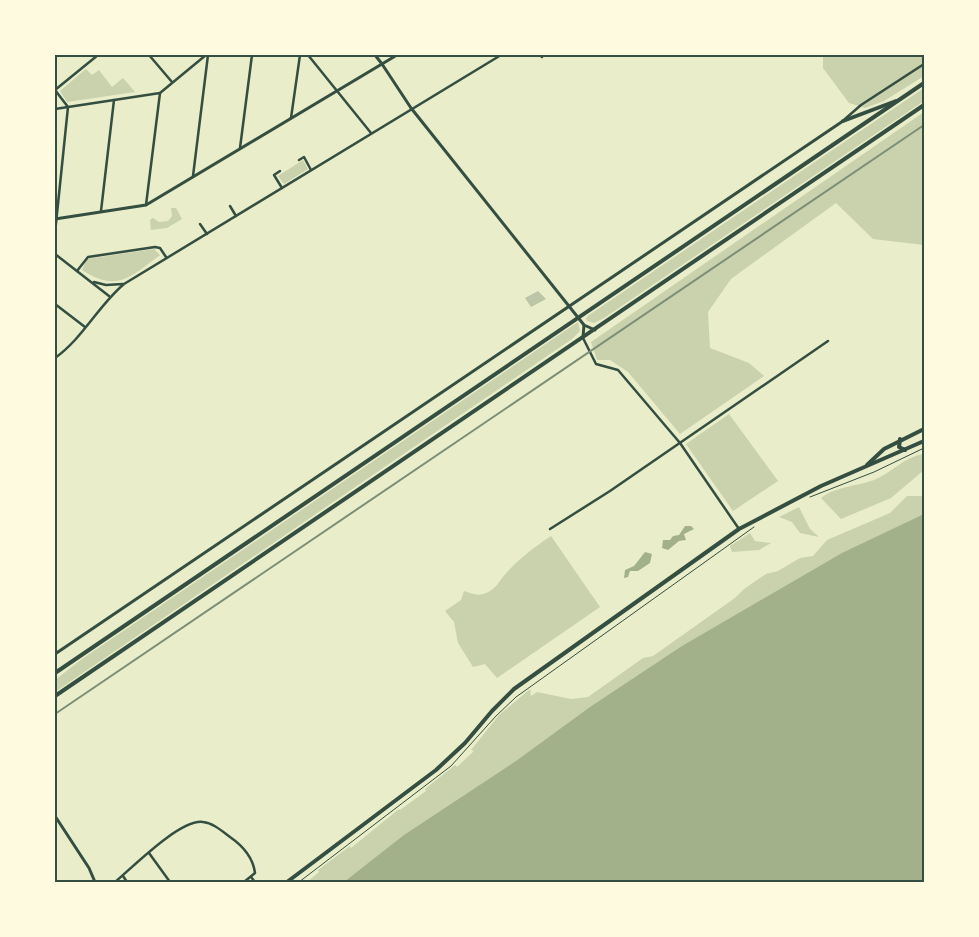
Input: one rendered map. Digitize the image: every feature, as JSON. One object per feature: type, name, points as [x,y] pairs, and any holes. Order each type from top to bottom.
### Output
[{"type":"main road","points":[[55,673],[924,84]]},
{"type":"main road","points":[[843,121],[880,108],[909,94]]},
{"type":"main road","points":[[55,696],[924,105]]},
{"type":"main road","points":[[865,466],[884,449],[900,439],[924,429]]},
{"type":"main road","points":[[900,439],[899,447],[905,450]]},
{"type":"main road","points":[[287,882],[436,770],[465,743],[496,706],[514,689],[739,529],[799,496],[924,441]]},
{"type":"street","points":[[55,233],[68,107],[55,90],[98,55]]},
{"type":"street","points":[[149,55],[172,82]]},
{"type":"street","points":[[240,148],[252,55]]},
{"type":"street","points":[[291,118],[300,55]]},
{"type":"street","points":[[308,55],[370,133]]},
{"type":"street","points":[[375,55],[411,108],[568,306],[584,325],[595,330]]},
{"type":"street","points":[[56,218],[146,204],[398,55]]},
{"type":"street","points":[[55,358],[70,347],[110,296],[124,284],[501,55]]},
{"type":"street","points":[[55,109],[160,93],[205,56]]},
{"type":"street","points":[[194,176],[205,56]]},
{"type":"street","points":[[55,654],[333,468],[568,306],[843,121],[861,105],[924,64]]},
{"type":"street","points":[[146,204],[160,93]]},
{"type":"street","points":[[101,211],[114,100]]},
{"type":"street","points":[[299,160],[304,157],[311,170]]},
{"type":"street","points":[[280,171],[274,175],[282,188]]},
{"type":"street","points":[[230,206],[236,216]]},
{"type":"street","points":[[200,224],[207,234]]},
{"type":"street","points":[[77,271],[88,257],[155,247],[160,248],[166,257]]},
{"type":"street","points":[[56,257],[91,280],[110,296]]},
{"type":"street","points":[[91,280],[106,285],[124,284]]},
{"type":"street","points":[[55,304],[85,327]]},
{"type":"street","points":[[584,325],[583,338],[596,364],[618,370],[680,443],[739,529]]},
{"type":"street","points":[[550,529],[680,443],[828,341]]},
{"type":"street","points":[[55,351],[60,355]]},
{"type":"street","points":[[55,816],[95,882]]},
{"type":"street","points":[[115,882],[184,826],[196,822],[205,822],[235,840],[253,860],[255,873],[244,882]]},
{"type":"street","points":[[150,853],[170,882]]},
{"type":"street","points":[[123,876],[127,882]]},
{"type":"street","points":[[251,877],[255,882]]},
{"type":"path","points":[[805,499],[874,472],[924,448]]},
{"type":"path","points":[[299,882],[452,766],[496,716],[516,697],[759,523]]},
{"type":"shaded area","points":[[823,55],[924,55],[924,76],[884,101],[865,108],[849,103],[823,68]]},
{"type":"shaded area","points":[[86,69],[92,75],[99,70],[112,87],[123,78],[135,92],[67,102],[60,91]]},
{"type":"shaded area","points":[[924,88],[924,101],[604,318],[594,323],[587,321],[586,318],[589,315]]},
{"type":"shaded area","points":[[924,112],[924,245],[873,239],[836,203],[731,279],[708,312],[710,348],[749,363],[764,376],[680,434],[628,372],[610,360],[597,360],[591,342]]},
{"type":"shaded area","points":[[303,160],[308,169],[284,184],[278,176]]},
{"type":"shaded area","points":[[171,208],[176,208],[182,219],[167,228],[151,230],[150,220],[153,218],[159,222],[168,221],[172,216]]},
{"type":"shaded area","points":[[154,249],[160,255],[140,270],[123,279],[105,280],[94,277],[82,270],[87,259]]},
{"type":"shaded area","points":[[578,322],[580,331],[572,339],[55,692],[55,680],[82,659]]},
{"type":"shaded area","points":[[729,414],[778,481],[733,511],[686,444]]},
{"type":"shaded area","points":[[924,454],[924,470],[891,498],[841,519],[821,498],[841,488],[869,482],[905,461]]},
{"type":"shaded area","points":[[907,496],[924,496],[924,555],[423,882],[307,882],[319,872],[318,870],[350,846],[351,848],[399,809],[426,791],[425,789],[455,765],[457,767],[474,751],[471,750],[499,715],[530,689],[531,696],[537,692],[571,699],[588,697],[643,658],[653,656],[766,574],[778,571],[800,558],[813,556],[827,540],[890,513]]},
{"type":"shaded area","points":[[799,507],[810,529],[819,537],[800,533],[792,522],[779,517]]},
{"type":"shaded area","points":[[924,514],[924,882],[344,882],[404,835],[516,761],[590,707],[682,646],[842,553]]},
{"type":"shaded area","points":[[685,526],[691,526],[694,529],[684,534],[686,540],[679,541],[668,550],[662,548],[663,540],[670,540],[673,536],[679,535]]},
{"type":"shaded area","points":[[750,533],[755,541],[771,543],[759,550],[732,552],[730,546]]},
{"type":"shaded area","points":[[551,536],[600,607],[497,678],[485,664],[473,667],[458,643],[454,622],[445,611],[461,600],[464,591],[478,595],[491,590],[518,561]]},
{"type":"shaded area","points":[[645,552],[652,554],[650,563],[638,571],[630,571],[628,577],[624,578],[625,570],[634,566]]},
{"type":"building","points":[[538,291],[546,299],[531,307],[525,298]]},
{"type":"railway","points":[[55,714],[924,125]]}]
